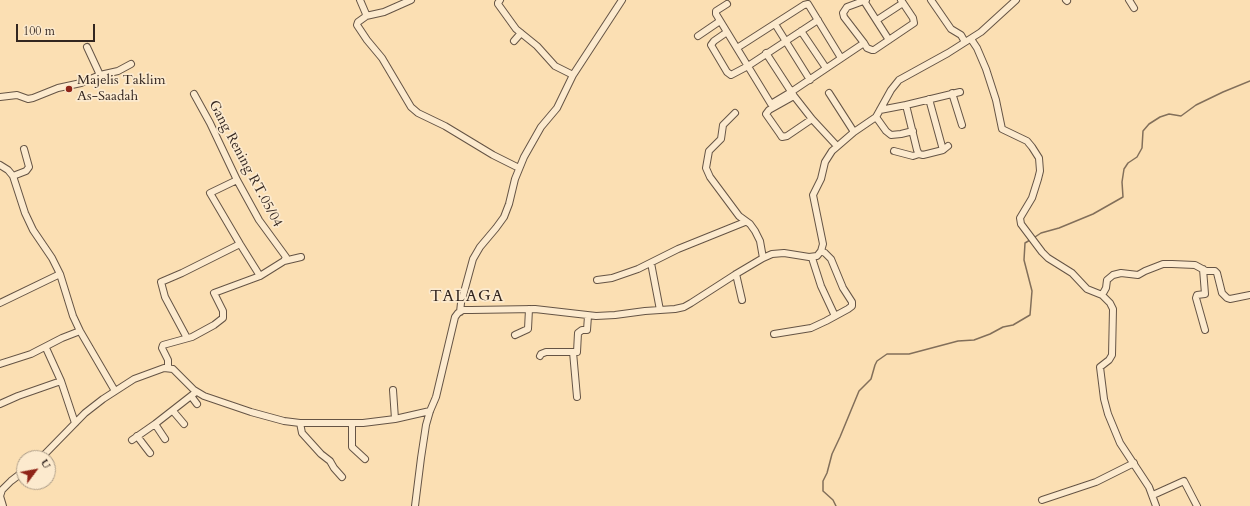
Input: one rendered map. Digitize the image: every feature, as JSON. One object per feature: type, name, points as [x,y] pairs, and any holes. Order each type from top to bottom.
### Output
[{"type":"street","points":[[360,0],[366,16]]},
{"type":"street","points":[[412,0],[384,12],[366,16],[358,22],[358,26],[382,58],[414,110],[519,168]]},
{"type":"street","points":[[500,0],[498,4],[516,30],[537,46],[555,66],[573,75]]},
{"type":"street","points":[[460,312],[473,259],[480,247],[504,217],[519,168],[538,131],[560,102],[573,75],[622,0]]},
{"type":"street","points":[[877,20],[902,2],[913,18],[914,23],[889,40],[874,50],[869,49],[844,17],[843,13],[847,8],[865,0],[877,20],[889,40]]},
{"type":"street","points":[[931,0],[951,29],[977,48],[986,69],[996,100],[1002,129],[1027,141],[1039,158],[1040,171],[1038,180],[1032,198],[1020,218],[1021,224],[1048,258],[1072,273],[1088,289],[1102,295],[1110,303],[1113,309],[1112,355],[1109,360],[1100,367],[1101,386],[1113,428],[1120,442],[1153,494],[1156,506]]},
{"type":"street","points":[[415,506],[421,458],[430,411],[436,397],[455,317],[460,312],[472,310],[529,309],[548,310],[588,316],[616,315],[684,307],[736,274],[772,254],[779,253],[812,258],[819,255],[821,251],[822,239],[813,195],[821,179],[825,162],[830,154],[854,132],[876,117],[891,90],[899,80],[985,30],[1016,0]]},
{"type":"street","points":[[1129,0],[1134,8]]},
{"type":"street","points":[[727,4],[716,11],[716,14],[772,106]]},
{"type":"street","points":[[737,48],[806,4],[810,6],[841,58]]},
{"type":"street","points":[[727,32],[714,41],[711,45],[729,74],[732,75],[818,20]]},
{"type":"street","points":[[698,36],[720,21]]},
{"type":"street","points":[[774,24],[810,80]]},
{"type":"street","points":[[801,31],[826,68]]},
{"type":"street","points":[[514,41],[520,33]]},
{"type":"street","points":[[812,119],[787,136],[782,137],[766,114],[772,106],[792,94],[826,68],[864,43]]},
{"type":"street","points":[[87,47],[100,75]]},
{"type":"street","points":[[766,54],[792,94],[812,119],[837,146]]},
{"type":"street","points":[[0,97],[17,96],[28,99],[33,98],[62,87],[81,84],[100,75],[118,70],[131,64]]},
{"type":"street","points":[[880,110],[960,92]]},
{"type":"street","points":[[829,93],[854,132]]},
{"type":"street","points":[[952,93],[962,125]]},
{"type":"street","name":"Gang Rening RT.05/04","points":[[194,94],[210,123],[237,180],[263,227],[286,257],[284,260]]},
{"type":"street","points":[[928,99],[943,150]]},
{"type":"street","points":[[906,105],[919,154]]},
{"type":"street","points":[[735,113],[723,125],[722,137],[709,151],[705,166],[710,177],[739,216],[745,222],[750,224],[755,231],[760,241],[763,258]]},
{"type":"street","points":[[876,117],[886,131],[891,135],[913,131]]},
{"type":"street","points":[[894,151],[913,156],[943,150],[948,146]]},
{"type":"street","points":[[13,176],[26,171],[29,167],[24,149]]},
{"type":"street","points":[[0,165],[8,170],[13,176],[32,230],[52,258],[60,274],[73,316],[80,331],[116,391]]},
{"type":"street","points":[[237,180],[210,193],[260,276]]},
{"type":"street","points":[[597,280],[619,276],[651,263],[678,249],[745,222]]},
{"type":"street","points":[[187,338],[165,297],[161,282],[195,267],[240,244]]},
{"type":"street","points":[[774,334],[811,328],[852,306],[852,302],[843,288],[831,259],[821,251]]},
{"type":"street","points":[[168,368],[168,360],[162,346],[187,338],[214,325],[223,318],[223,311],[214,293],[260,276],[284,260],[301,257]]},
{"type":"street","points":[[812,258],[821,286],[835,316]]},
{"type":"street","points":[[651,263],[660,310]]},
{"type":"street","points":[[1102,295],[1106,288],[1107,280],[1116,273],[1138,275],[1163,264],[1195,265],[1217,273],[1222,293],[1227,298],[1230,299],[1250,295]]},
{"type":"street","points":[[1203,269],[1205,294],[1197,295],[1196,298],[1205,330]]},
{"type":"street","points":[[0,303],[60,274]]},
{"type":"street","points":[[736,274],[742,300]]},
{"type":"street","points":[[515,335],[528,328],[529,309]]},
{"type":"street","points":[[540,356],[546,352],[577,352],[578,332],[588,329],[588,316]]},
{"type":"street","points":[[0,364],[24,357],[46,348],[62,338],[80,331]]},
{"type":"street","points":[[46,348],[61,381],[75,423]]},
{"type":"street","points":[[573,352],[578,397]]},
{"type":"street","points":[[49,450],[94,405],[124,385],[145,374],[168,368],[173,369],[196,392],[210,399],[259,415],[284,421],[300,423],[352,423],[395,419],[430,411]]},
{"type":"street","points":[[0,404],[61,381]]},
{"type":"street","points":[[393,390],[395,419]]},
{"type":"street","points":[[150,453],[135,438],[196,392]]},
{"type":"street","points":[[191,396],[197,404]]},
{"type":"street","points":[[173,410],[184,424]]},
{"type":"street","points":[[300,423],[302,433],[321,454],[330,461],[342,478]]},
{"type":"street","points":[[352,423],[352,447],[365,459]]},
{"type":"street","points":[[155,424],[165,439]]},
{"type":"street","points":[[1042,500],[1096,482],[1134,463]]},
{"type":"street","points":[[3,506],[0,496],[2,490],[16,477]]},
{"type":"street","points":[[1153,494],[1184,481],[1197,506]]},
{"type":"waterway","points":[[1035,237],[1041,233],[1059,228],[1093,214],[1123,197],[1122,182],[1124,169],[1128,163],[1137,157],[1142,148],[1143,131],[1149,124],[1160,117],[1169,114],[1181,116],[1196,105],[1250,81]]},
{"type":"waterway","points":[[836,506],[833,500],[823,491],[823,481],[827,473],[832,454],[859,391],[871,379],[877,361],[887,354],[909,354],[958,341],[974,340],[1003,327],[1013,325],[1030,315],[1032,291],[1024,260],[1025,243],[1030,240]]},
{"type":"place","name":"Majelis Taklim As-Saadah","points":[[69,89]]},
{"type":"district","name":"TALAGA","points":[[467,297]]}]
